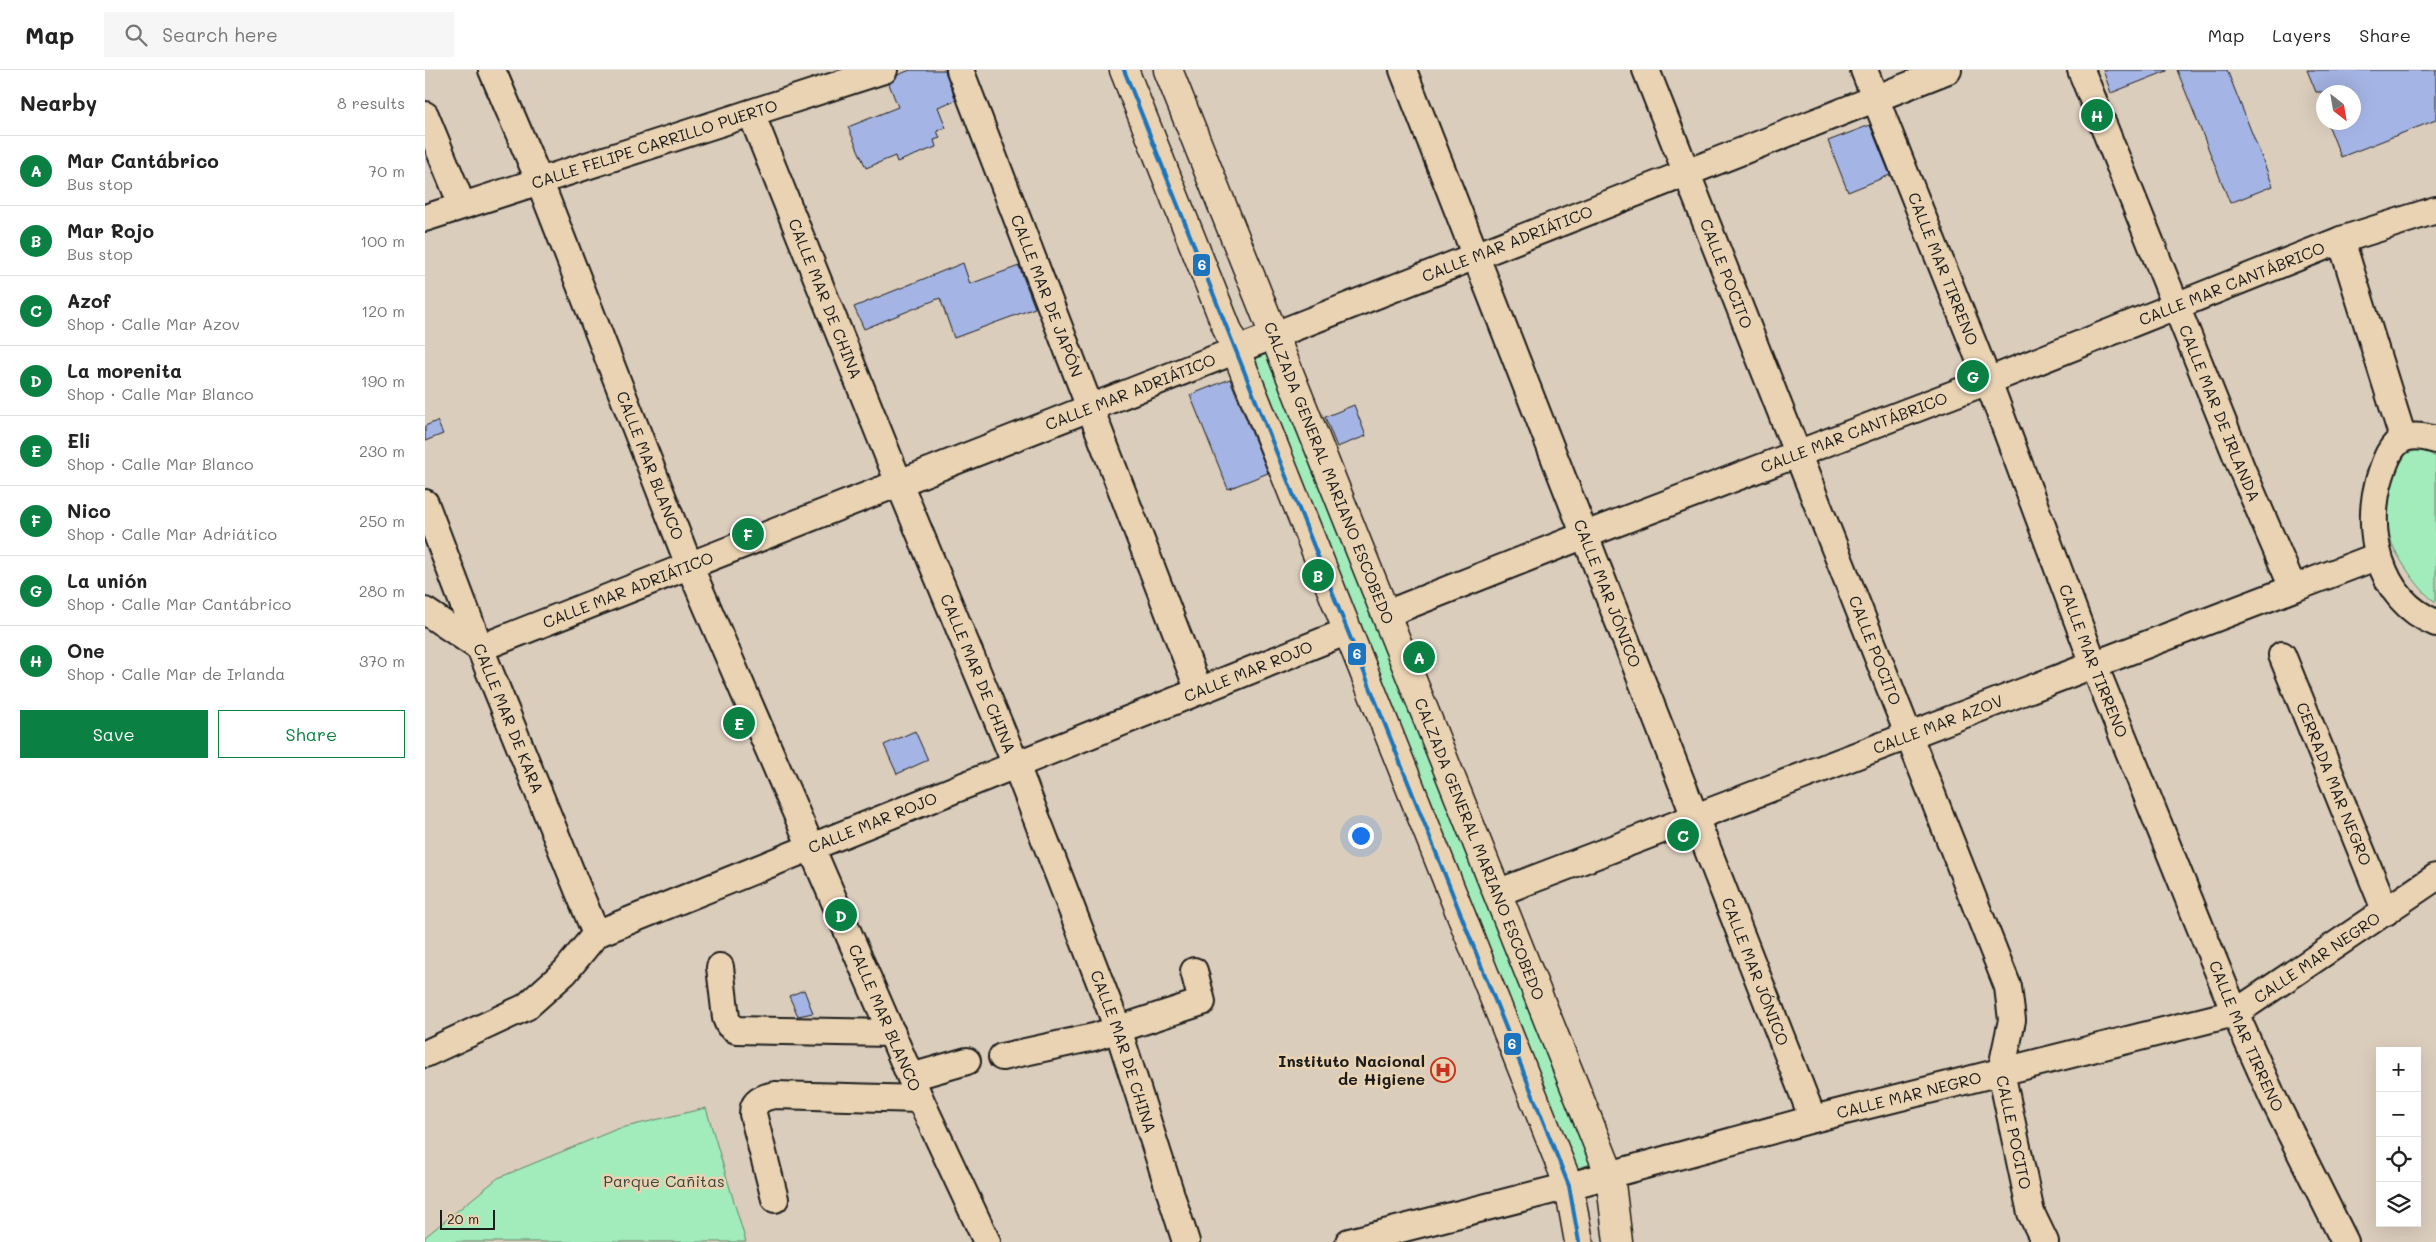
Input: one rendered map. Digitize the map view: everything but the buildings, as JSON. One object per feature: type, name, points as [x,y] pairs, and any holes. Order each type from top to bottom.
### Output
[{"type":"main road","points":[[1125,70],[1569,1186],[1579,1242]]},
{"type":"main road","name":"CALZADA GENERAL MARIANO ESCOBEDO","points":[[1168,70],[1610,1175],[1618,1242]]},
{"type":"street","name":"CALLE MAR BLANCO","points":[[492,70],[539,180],[689,565],[916,1088],[987,1242]]},
{"type":"street","name":"CALLE FELIPE CARRILLO PUERTO","points":[[425,218],[751,113],[834,78],[884,70]]},
{"type":"street","name":"CALLE MAR DE JAPÓN","points":[[959,70],[1199,691]]},
{"type":"street","name":"CALLE MAR JÓNICO","points":[[1403,70],[1813,1119]]},
{"type":"street","name":"CALLE POCITO","points":[[1646,70],[2008,987],[2012,1020],[2001,1072],[2031,1213],[2045,1242]]},
{"type":"street","name":"CALLE MAR TIRRENO","points":[[1864,70],[1988,381],[2095,665],[2235,1013],[2273,1098],[2345,1242]]},
{"type":"street","name":"CALLE MAR ADRIÁTICO","points":[[480,648],[1686,172],[1877,100],[1948,70]]},
{"type":"street","name":"CALLE MAR DE IRLANDA","points":[[2081,70],[2175,305],[2293,588]]},
{"type":"street","name":"CALLE MAR DE CHINA","points":[[751,113],[899,483],[1015,765],[1118,1029],[1185,1242]]},
{"type":"street","points":[[425,115],[432,150],[462,205]]},
{"type":"street","name":"CALLE MAR CANTÁBRICO","points":[[1386,614],[1585,535],[1988,381],[2341,240],[2436,210]]},
{"type":"street","points":[[2341,240],[2426,438],[2386,458],[2376,489],[2373,523],[2379,556],[2389,581],[2399,596],[2411,609],[2436,623]]},
{"type":"street","name":"CALLE MAR DE KARA","points":[[425,503],[480,648],[595,934]]},
{"type":"street","name":"CALLE MAR AZOV","points":[[1497,893],[2379,556]]},
{"type":"street","points":[[425,611],[480,648]]},
{"type":"street","name":"CALLE MAR ROJO","points":[[425,1054],[526,1007],[565,972],[595,934],[1348,631]]},
{"type":"street","name":"CERRADA MAR NEGRO","points":[[2282,655],[2386,912]]},
{"type":"street","name":"CALLE MAR NEGRO","points":[[1349,1242],[1393,1237],[1813,1119],[2235,1013],[2436,877]]},
{"type":"street","points":[[720,967],[726,1018],[736,1030],[892,1033]]},
{"type":"street","points":[[1001,1057],[1094,1037],[1202,1002],[1194,971]]},
{"type":"street","points":[[775,1199],[753,1114],[753,1108],[757,1102],[775,1094],[916,1088],[967,1061]]},
{"type":"green space","points":[[1272,344],[1598,1162],[1574,1169],[1246,355]]},
{"type":"green space","points":[[2423,450],[2436,457],[2436,602],[2418,585],[2397,555],[2388,528],[2387,490],[2393,468],[2404,455],[2413,451]]},
{"type":"green space","name":"Parque Cañitas","points":[[706,1108],[746,1242],[425,1242],[425,1237],[498,1178],[617,1129]]},
{"type":"transit line","name":"6","points":[[1124,70],[1569,1186],[1579,1242]]},
{"type":"place","name":"One","points":[[2097,115]]},
{"type":"place","name":"La unión","points":[[1973,376]]},
{"type":"place","name":"Nico","points":[[748,534]]},
{"type":"place","name":"Mar Rojo","points":[[1318,575]]},
{"type":"place","name":"Mar Cantábrico","points":[[1419,657]]},
{"type":"place","name":"Eli","points":[[739,723]]},
{"type":"place","name":"Azof","points":[[1683,835]]},
{"type":"place","name":"La morenita","points":[[841,915]]},
{"type":"place","name":"Instituto Nacional de Higiene","points":[[1443,1070]]}]
